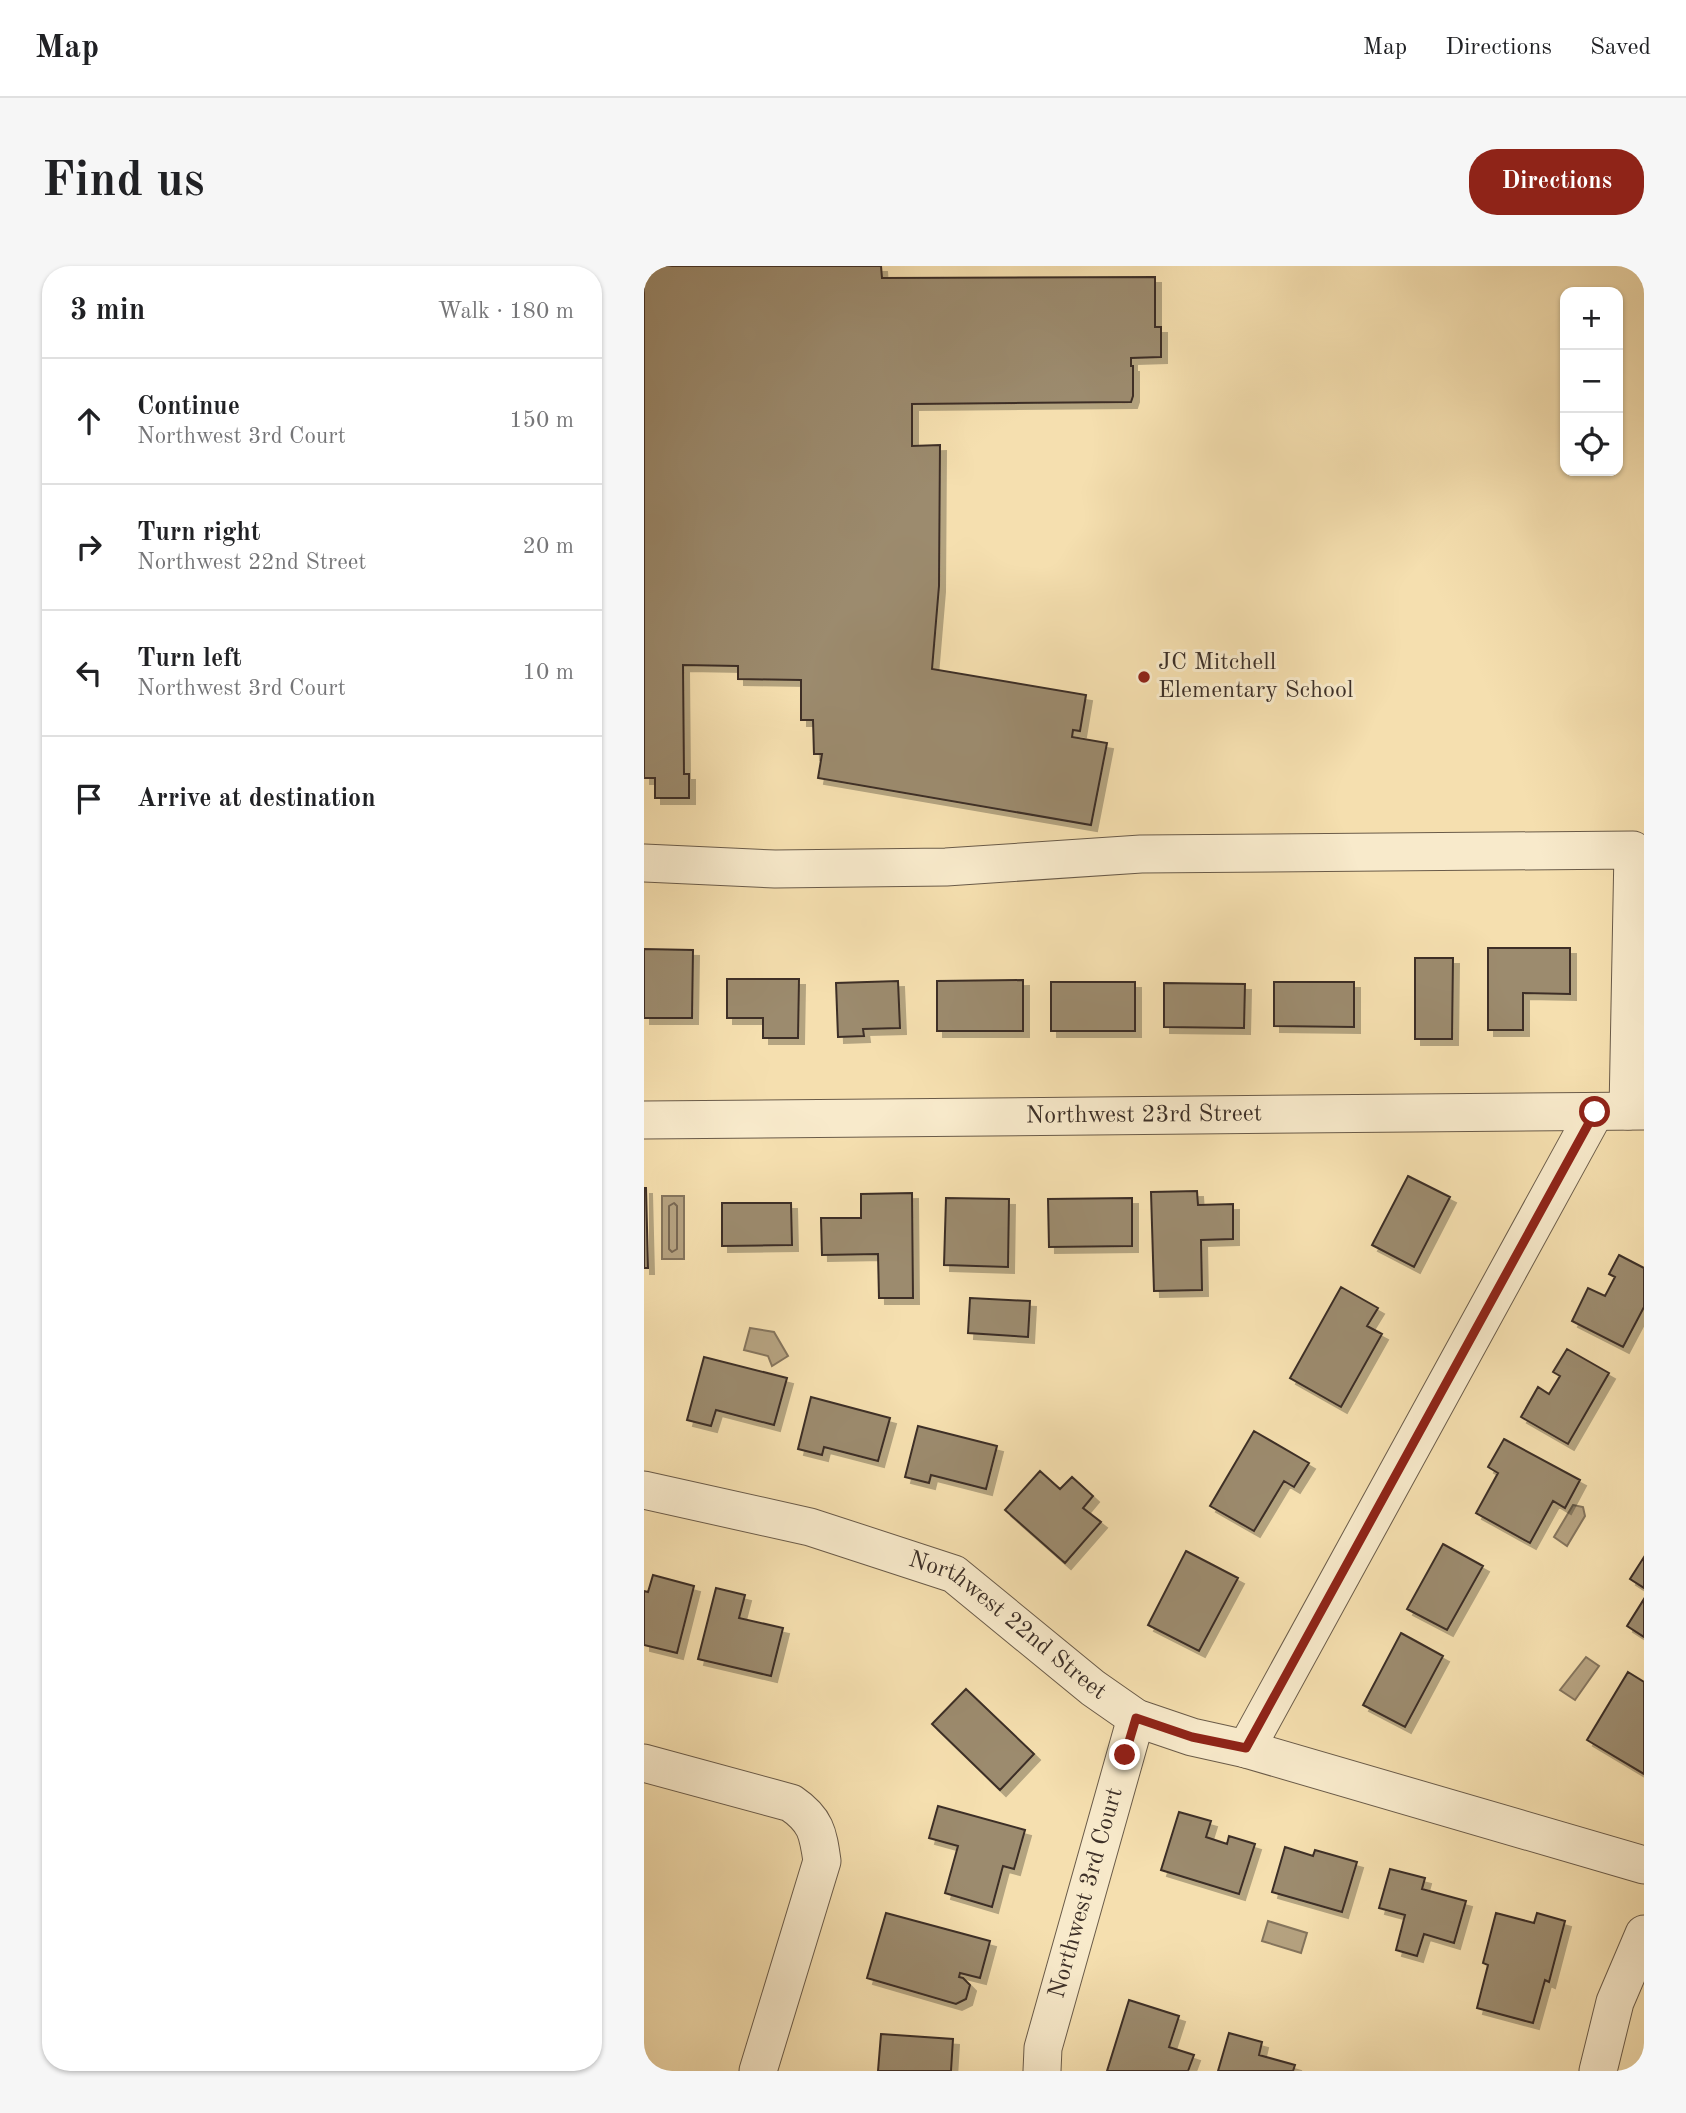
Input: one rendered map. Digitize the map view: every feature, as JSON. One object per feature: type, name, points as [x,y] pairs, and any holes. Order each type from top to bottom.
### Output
[{"type":"street","points":[[644,863],[841,869],[946,867],[1141,854],[1633,850],[1622,1111],[1246,1748]]},
{"type":"street","name":"Northwest 23rd Street","points":[[644,1120],[1622,1111]]},
{"type":"street","name":"Northwest 22nd Street","points":[[644,1490],[810,1527],[954,1574],[1093,1688],[1136,1718],[1192,1737],[1246,1748],[1644,1864]]},
{"type":"street","name":"Northwest 3rd Court","points":[[1042,2071],[1043,2048],[1136,1718]]},
{"type":"street","points":[[644,1763],[791,1803],[806,1813],[818,1834],[821,1861],[758,2071]]},
{"type":"street","points":[[1598,2071],[1615,2002],[1644,1934]]},
{"type":"water","points":[[662,1196],[684,1196],[684,1259],[662,1259]]},
{"type":"water","points":[[750,1328],[774,1332],[788,1356],[772,1366],[768,1356],[744,1350]]},
{"type":"water","points":[[1573,1505],[1583,1507],[1585,1516],[1567,1546],[1554,1537]]},
{"type":"water","points":[[1586,1657],[1599,1666],[1575,1700],[1560,1690]]},
{"type":"water","points":[[1268,1921],[1307,1933],[1301,1953],[1262,1941]]},
{"type":"building","points":[[644,266],[881,266],[882,278],[1155,277],[1155,327],[1161,327],[1161,357],[1131,358],[1131,402],[912,404],[912,446],[940,445],[939,586],[932,669],[1086,695],[1080,731],[1073,730],[1072,737],[1107,743],[1091,825],[818,778],[822,754],[814,754],[813,720],[801,720],[801,680],[738,679],[738,666],[683,665],[684,774],[689,774],[689,798],[655,798],[655,778],[644,778]]},
{"type":"building","points":[[1488,948],[1570,948],[1570,994],[1523,993],[1523,1030],[1488,1030]]},
{"type":"building","points":[[644,949],[693,950],[692,1018],[644,1018]]},
{"type":"building","points":[[1415,958],[1453,958],[1452,1039],[1415,1039]]},
{"type":"building","points":[[727,979],[799,979],[798,1038],[763,1038],[763,1018],[727,1018]]},
{"type":"building","points":[[1023,980],[1023,1031],[937,1031],[937,981]]},
{"type":"building","points":[[898,981],[900,1028],[863,1029],[864,1036],[838,1037],[836,983]]},
{"type":"building","points":[[1051,982],[1135,982],[1135,1031],[1051,1031]]},
{"type":"building","points":[[1274,982],[1354,982],[1354,1027],[1274,1026]]},
{"type":"building","points":[[1164,983],[1245,984],[1244,1028],[1164,1027]]},
{"type":"building","points":[[1408,1176],[1450,1197],[1414,1267],[1372,1245]]},
{"type":"building","points":[[646,1188],[648,1268],[644,1268]]},
{"type":"building","points":[[1197,1191],[1198,1205],[1233,1204],[1233,1239],[1201,1240],[1202,1290],[1154,1291],[1151,1192]]},
{"type":"building","points":[[912,1193],[913,1298],[879,1298],[878,1254],[822,1255],[821,1218],[861,1218],[861,1194]]},
{"type":"building","points":[[946,1198],[1009,1199],[1008,1267],[944,1265]]},
{"type":"building","points":[[1132,1198],[1132,1246],[1049,1247],[1048,1199]]},
{"type":"building","points":[[722,1203],[791,1203],[792,1245],[722,1246]]},
{"type":"building","points":[[1619,1255],[1644,1268],[1644,1307],[1623,1347],[1572,1321],[1588,1288],[1605,1296],[1615,1277],[1609,1274]]},
{"type":"building","points":[[1341,1287],[1378,1308],[1367,1326],[1382,1334],[1341,1407],[1290,1378]]},
{"type":"building","points":[[970,1298],[1030,1301],[1028,1337],[968,1333]]},
{"type":"building","points":[[1567,1349],[1609,1373],[1568,1444],[1521,1417],[1538,1387],[1549,1394],[1560,1376],[1553,1372]]},
{"type":"building","points":[[704,1357],[787,1378],[774,1425],[716,1410],[711,1426],[687,1420]]},
{"type":"building","points":[[811,1397],[890,1418],[878,1461],[824,1447],[822,1455],[798,1449]]},
{"type":"building","points":[[918,1426],[997,1446],[986,1489],[931,1475],[929,1483],[905,1477]]},
{"type":"building","points":[[1254,1431],[1309,1463],[1294,1487],[1284,1481],[1254,1531],[1210,1506]]},
{"type":"building","points":[[1504,1439],[1580,1480],[1565,1508],[1553,1501],[1530,1543],[1476,1513],[1498,1473],[1488,1467]]},
{"type":"building","points":[[1040,1471],[1060,1489],[1072,1477],[1093,1496],[1083,1508],[1101,1522],[1065,1563],[1005,1510]]},
{"type":"building","points":[[1443,1544],[1483,1566],[1447,1630],[1407,1609]]},
{"type":"building","points":[[1186,1551],[1238,1578],[1199,1651],[1148,1625]]},
{"type":"building","points":[[1644,1557],[1644,1588],[1630,1579]]},
{"type":"building","points":[[653,1575],[694,1586],[677,1653],[644,1645],[644,1591],[648,1592]]},
{"type":"building","points":[[716,1588],[745,1595],[739,1618],[783,1628],[771,1676],[698,1659]]},
{"type":"building","points":[[1644,1599],[1644,1637],[1627,1626]]},
{"type":"building","points":[[1401,1633],[1443,1656],[1405,1727],[1363,1705]]},
{"type":"building","points":[[1628,1672],[1644,1682],[1644,1774],[1587,1740]]},
{"type":"building","points":[[966,1689],[1034,1754],[1000,1790],[932,1724]]},
{"type":"building","points":[[938,1806],[1025,1830],[1014,1869],[1003,1866],[992,1907],[945,1893],[958,1846],[929,1838]]},
{"type":"building","points":[[1179,1812],[1211,1821],[1206,1837],[1227,1844],[1229,1836],[1255,1844],[1239,1894],[1161,1870]]},
{"type":"building","points":[[1285,1847],[1313,1856],[1315,1850],[1357,1862],[1342,1912],[1272,1892]]},
{"type":"building","points":[[1390,1869],[1425,1878],[1422,1889],[1466,1901],[1454,1943],[1424,1934],[1417,1956],[1396,1950],[1405,1915],[1379,1908]]},
{"type":"building","points":[[886,1913],[990,1941],[980,1978],[960,1973],[959,1977],[970,1985],[966,1999],[956,2004],[867,1978]]},
{"type":"building","points":[[1496,1913],[1534,1923],[1537,1913],[1565,1921],[1549,1982],[1545,1980],[1533,2023],[1477,2008],[1488,1965],[1483,1963]]},
{"type":"building","points":[[1129,2000],[1179,2016],[1169,2047],[1194,2055],[1188,2071],[1107,2071]]},
{"type":"building","points":[[1229,2033],[1262,2042],[1259,2055],[1295,2065],[1293,2071],[1218,2071]]},
{"type":"building","points":[[881,2034],[953,2039],[951,2071],[878,2071]]},
{"type":"place","name":"JC Mitchell Elementary School","points":[[1144,677]]},
{"type":"route","points":[[1125,1755],[1136,1718],[1192,1737],[1246,1748],[1595,1112]]}]
